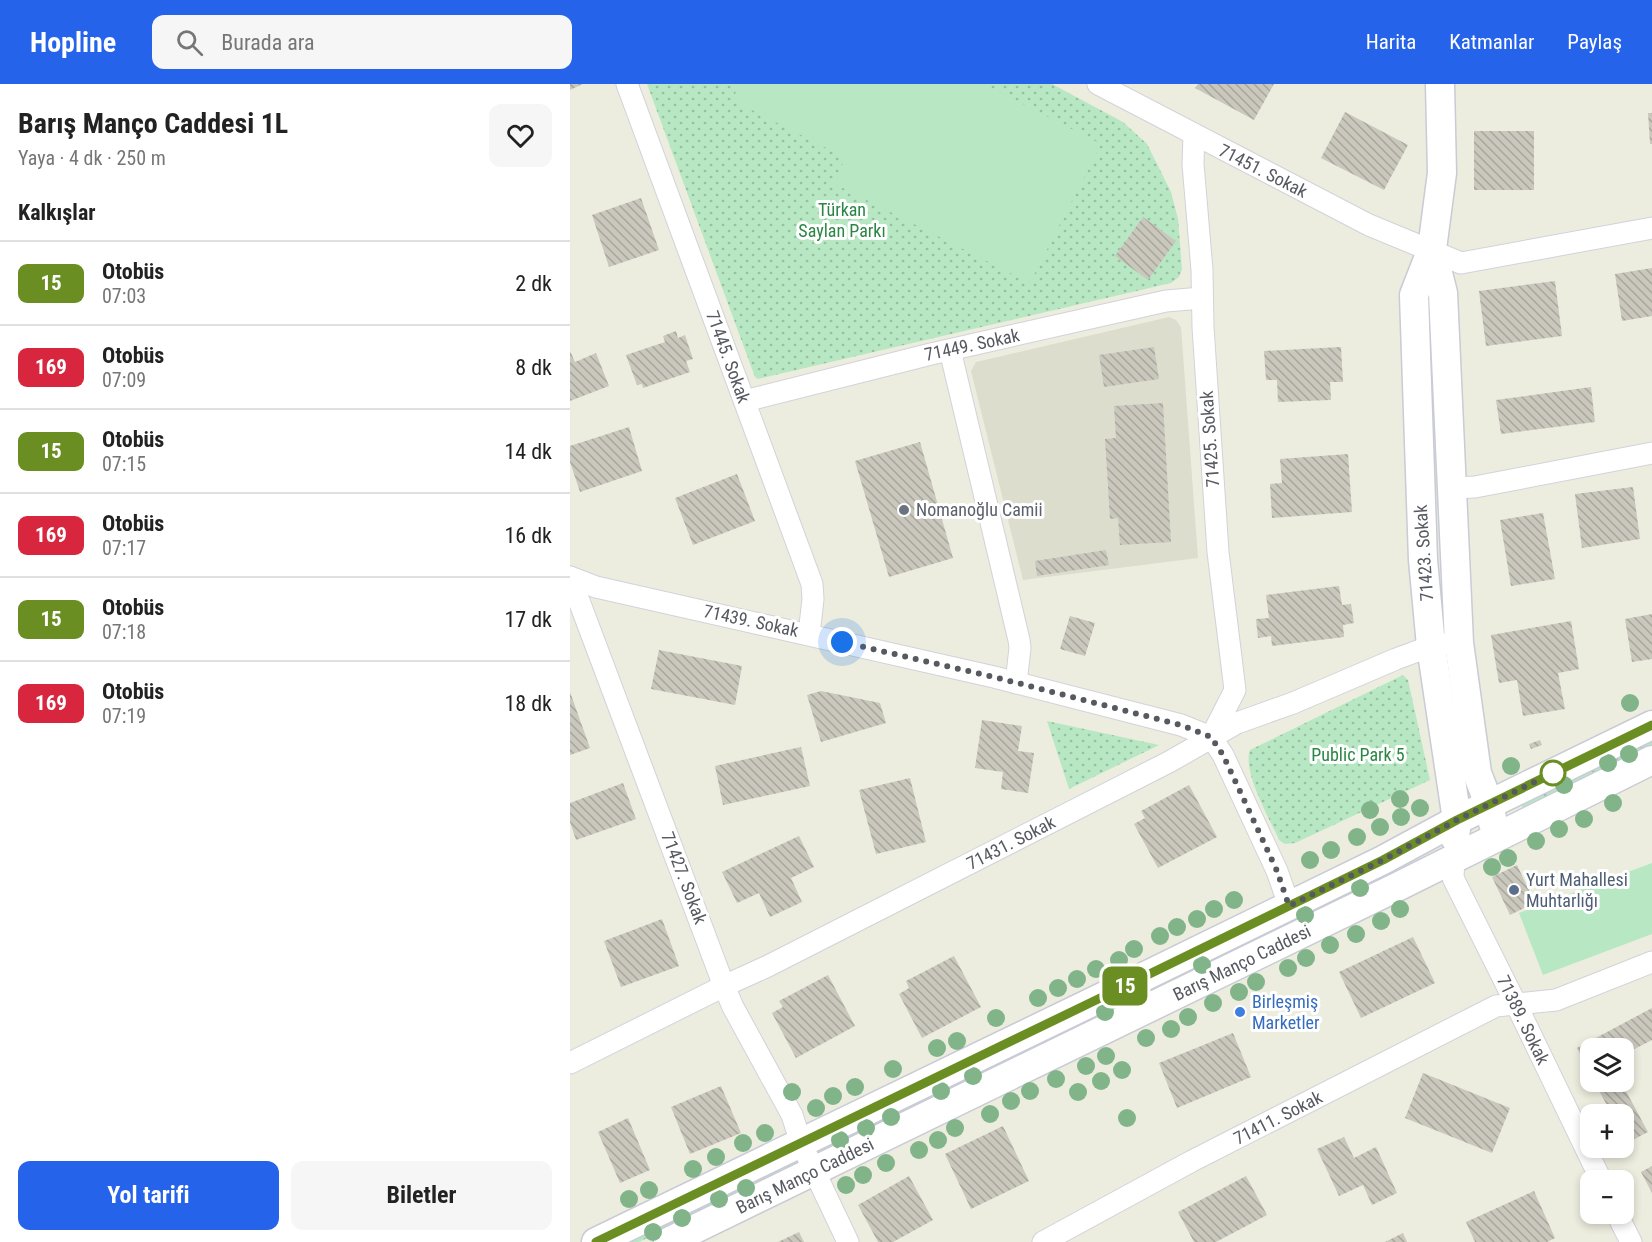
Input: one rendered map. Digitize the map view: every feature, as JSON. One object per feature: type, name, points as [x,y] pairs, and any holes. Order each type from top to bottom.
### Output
[{"type":"main road","name":"71423. Sokak","points":[[1440,84],[1442,173],[1432,249],[1413,295],[1423,560],[1431,646],[1475,828]]},
{"type":"main road","name":"71423. Sokak","points":[[1432,249],[1443,293],[1459,643],[1477,773],[1489,804],[1475,828]]},
{"type":"main road","points":[[1489,804],[1652,725]]},
{"type":"main road","name":"Barış Manço Caddesi","points":[[596,1242],[1383,860],[1475,828],[1652,760]]},
{"type":"main road","points":[[1454,858],[1475,828]]},
{"type":"main road","name":"Barış Manço Caddesi","points":[[668,1242],[1454,858]]},
{"type":"street","name":"71445. Sokak","points":[[627,84],[812,585],[813,600],[809,634]]},
{"type":"street","name":"71451. Sokak","points":[[1098,84],[1369,225],[1432,249],[1461,263],[1652,228]]},
{"type":"street","name":"71425. Sokak","points":[[1194,135],[1193,164],[1202,270],[1218,552],[1235,690],[1211,737]]},
{"type":"street","name":"71449. Sokak","points":[[745,401],[950,350],[1166,301],[1202,298]]},
{"type":"street","points":[[950,350],[1020,648],[1016,683]]},
{"type":"street","points":[[1453,488],[1475,487],[1652,453]]},
{"type":"street","name":"71439. Sokak","points":[[570,577],[596,587],[1016,683],[1181,725],[1211,737]]},
{"type":"street","name":"71427. Sokak","points":[[570,577],[724,986],[733,1007],[792,1115],[801,1143],[848,1242]]},
{"type":"street","name":"71431. Sokak","points":[[570,1063],[768,966],[1158,768],[1237,723],[1293,703],[1431,646],[1459,643]]},
{"type":"street","points":[[1211,737],[1223,755],[1267,850],[1289,906]]},
{"type":"street","name":"71389. Sokak","points":[[1454,858],[1453,878],[1596,1170]]},
{"type":"street","name":"71411. Sokak","points":[[1043,1242],[1192,1161],[1496,1006],[1556,1000],[1652,962]]},
{"type":"street","points":[[1622,1224],[1631,1242]]},
{"type":"shaded area","points":[[1169,317],[1176,320],[1181,327],[1198,558],[1023,580],[971,371],[976,362]]},
{"type":"green space","name":"Türkan Saylan Parkı","points":[[647,84],[1052,84],[1123,122],[1147,144],[1171,192],[1178,219],[1182,269],[1179,277],[1171,283],[758,379],[755,377]]},
{"type":"green space","points":[[740,84],[984,84],[1101,144],[1030,283],[833,183],[846,158],[732,100]]},
{"type":"green space","name":"Public Park 5","points":[[1403,675],[1408,680],[1430,780],[1295,843],[1285,844],[1279,840],[1253,783],[1249,759],[1250,750]]},
{"type":"green space","points":[[1047,721],[1159,745],[1069,789]]},
{"type":"green space","points":[[1652,739],[1652,745],[1524,810],[1521,804]]},
{"type":"green space","points":[[1652,863],[1652,934],[1543,975],[1519,913]]},
{"type":"green space","points":[[1384,870],[1388,877],[1105,1017],[1102,1011]]},
{"type":"green space","points":[[1093,1014],[1096,1021],[837,1147],[834,1141]]},
{"type":"green space","points":[[795,1161],[797,1164],[745,1191],[742,1186]]},
{"type":"green space","points":[[735,1189],[738,1194],[639,1242],[624,1242]]},
{"type":"building","points":[[570,84],[583,84],[570,90]]},
{"type":"building","points":[[1198,84],[1274,84],[1254,120],[1195,88]]},
{"type":"building","points":[[1345,112],[1408,145],[1384,190],[1321,158]]},
{"type":"building","points":[[1648,113],[1652,113],[1652,144],[1650,144]]},
{"type":"building","points":[[1474,131],[1534,131],[1534,190],[1474,190]]},
{"type":"building","points":[[641,198],[659,250],[609,267],[592,215]]},
{"type":"building","points":[[1143,217],[1176,241],[1148,280],[1115,256]]},
{"type":"building","points":[[1652,268],[1652,316],[1622,321],[1615,274]]},
{"type":"building","points":[[1555,281],[1562,336],[1486,346],[1479,291]]},
{"type":"building","points":[[676,331],[678,338],[685,335],[693,359],[686,361],[690,372],[643,388],[642,384],[637,385],[626,355],[665,342],[663,336]]},
{"type":"building","points":[[1154,347],[1159,379],[1104,387],[1099,355]]},
{"type":"building","points":[[1341,347],[1343,382],[1330,382],[1331,400],[1278,402],[1277,380],[1266,380],[1264,351]]},
{"type":"building","points":[[570,351],[575,362],[596,353],[609,386],[570,401]]},
{"type":"building","points":[[1591,387],[1595,422],[1501,434],[1496,400]]},
{"type":"building","points":[[1163,403],[1171,542],[1120,545],[1118,518],[1110,519],[1105,439],[1116,438],[1114,406]]},
{"type":"building","points":[[629,427],[642,471],[580,492],[570,462],[570,446]]},
{"type":"building","name":"Nomanoğlu Camii","points":[[920,442],[953,558],[889,577],[855,461]]},
{"type":"building","points":[[1348,454],[1352,512],[1272,518],[1270,484],[1282,483],[1280,459]]},
{"type":"building","points":[[737,474],[755,521],[693,545],[675,498]]},
{"type":"building","points":[[1633,487],[1640,539],[1582,548],[1575,494]]},
{"type":"building","points":[[1543,513],[1555,579],[1511,586],[1500,520]]},
{"type":"building","points":[[1106,550],[1109,565],[1037,576],[1035,561]]},
{"type":"building","points":[[1339,586],[1342,605],[1351,604],[1354,623],[1343,625],[1344,637],[1272,646],[1271,636],[1258,638],[1256,619],[1269,618],[1266,595]]},
{"type":"building","points":[[1652,614],[1652,659],[1632,662],[1625,619]]},
{"type":"building","points":[[1070,616],[1095,623],[1085,656],[1060,649]]},
{"type":"building","points":[[1571,621],[1579,669],[1558,673],[1565,709],[1523,716],[1517,680],[1499,683],[1491,635]]},
{"type":"building","points":[[659,650],[742,666],[735,705],[651,689]]},
{"type":"building","points":[[821,691],[880,703],[886,723],[821,742],[807,695]]},
{"type":"building","points":[[570,692],[590,748],[570,755]]},
{"type":"building","points":[[982,720],[1022,726],[1018,751],[1034,753],[1028,793],[1001,789],[1003,772],[975,768]]},
{"type":"building","points":[[1540,740],[1542,745],[1531,749],[1529,744]]},
{"type":"building","points":[[801,747],[810,786],[723,805],[715,766]]},
{"type":"building","points":[[910,778],[926,842],[876,854],[859,790]]},
{"type":"building","points":[[623,783],[636,819],[576,840],[570,822],[570,803]]},
{"type":"building","points":[[1189,785],[1217,837],[1158,868],[1134,824],[1145,818],[1141,811]]},
{"type":"building","points":[[799,836],[814,867],[791,878],[802,902],[770,917],[759,893],[737,903],[722,872]]},
{"type":"building","name":"Yurt Mahallesi Muhtarlığı","points":[[1517,865],[1535,903],[1510,915],[1492,877]]},
{"type":"building","points":[[662,919],[679,966],[621,987],[604,941]]},
{"type":"building","points":[[1413,937],[1435,983],[1361,1018],[1339,972]]},
{"type":"building","points":[[954,956],[981,1007],[922,1038],[899,994],[909,988],[906,981]]},
{"type":"building","points":[[828,975],[855,1026],[796,1058],[772,1013],[783,1007],[779,1001]]},
{"type":"building","points":[[1652,1008],[1652,1040],[1634,1049],[1634,1038],[1596,1038]]},
{"type":"building","points":[[1233,1033],[1251,1077],[1177,1108],[1159,1063]]},
{"type":"building","points":[[1423,1073],[1510,1108],[1492,1153],[1405,1118]]},
{"type":"building","points":[[721,1086],[741,1133],[690,1154],[671,1107]]},
{"type":"building","points":[[1600,1092],[1626,1092],[1633,1104],[1606,1104]]},
{"type":"building","points":[[1634,1106],[1648,1132],[1634,1139]]},
{"type":"building","points":[[628,1118],[650,1170],[620,1183],[598,1132]]},
{"type":"building","points":[[1003,1126],[1029,1181],[971,1209],[945,1154]]},
{"type":"building","points":[[1344,1137],[1354,1158],[1376,1147],[1397,1193],[1372,1205],[1363,1185],[1339,1196],[1317,1149]]},
{"type":"building","points":[[1652,1166],[1652,1193],[1641,1172]]},
{"type":"building","points":[[909,1176],[933,1220],[893,1242],[878,1242],[858,1205]]},
{"type":"building","points":[[1246,1176],[1267,1215],[1216,1242],[1194,1242],[1178,1212]]},
{"type":"building","points":[[1534,1191],[1555,1238],[1547,1242],[1475,1242],[1466,1222]]},
{"type":"building","points":[[799,1232],[804,1242],[778,1242]]},
{"type":"building","points":[[1403,1233],[1407,1242],[1385,1242]]},
{"type":"bus line","name":"15","points":[[596,1242],[1383,860],[1457,820],[1652,725]]},
{"type":"place","name":"Nomanoğlu Camii","points":[[904,510]]},
{"type":"place","name":"Yurt Mahallesi Muhtarlığı","points":[[1514,890]]},
{"type":"place","name":"Birleşmiş Marketler","points":[[1240,1012]]},
{"type":"route","points":[[842,642],[994,677],[1181,725],[1211,737],[1223,755],[1259,832],[1277,871],[1289,906],[1553,773]]}]
